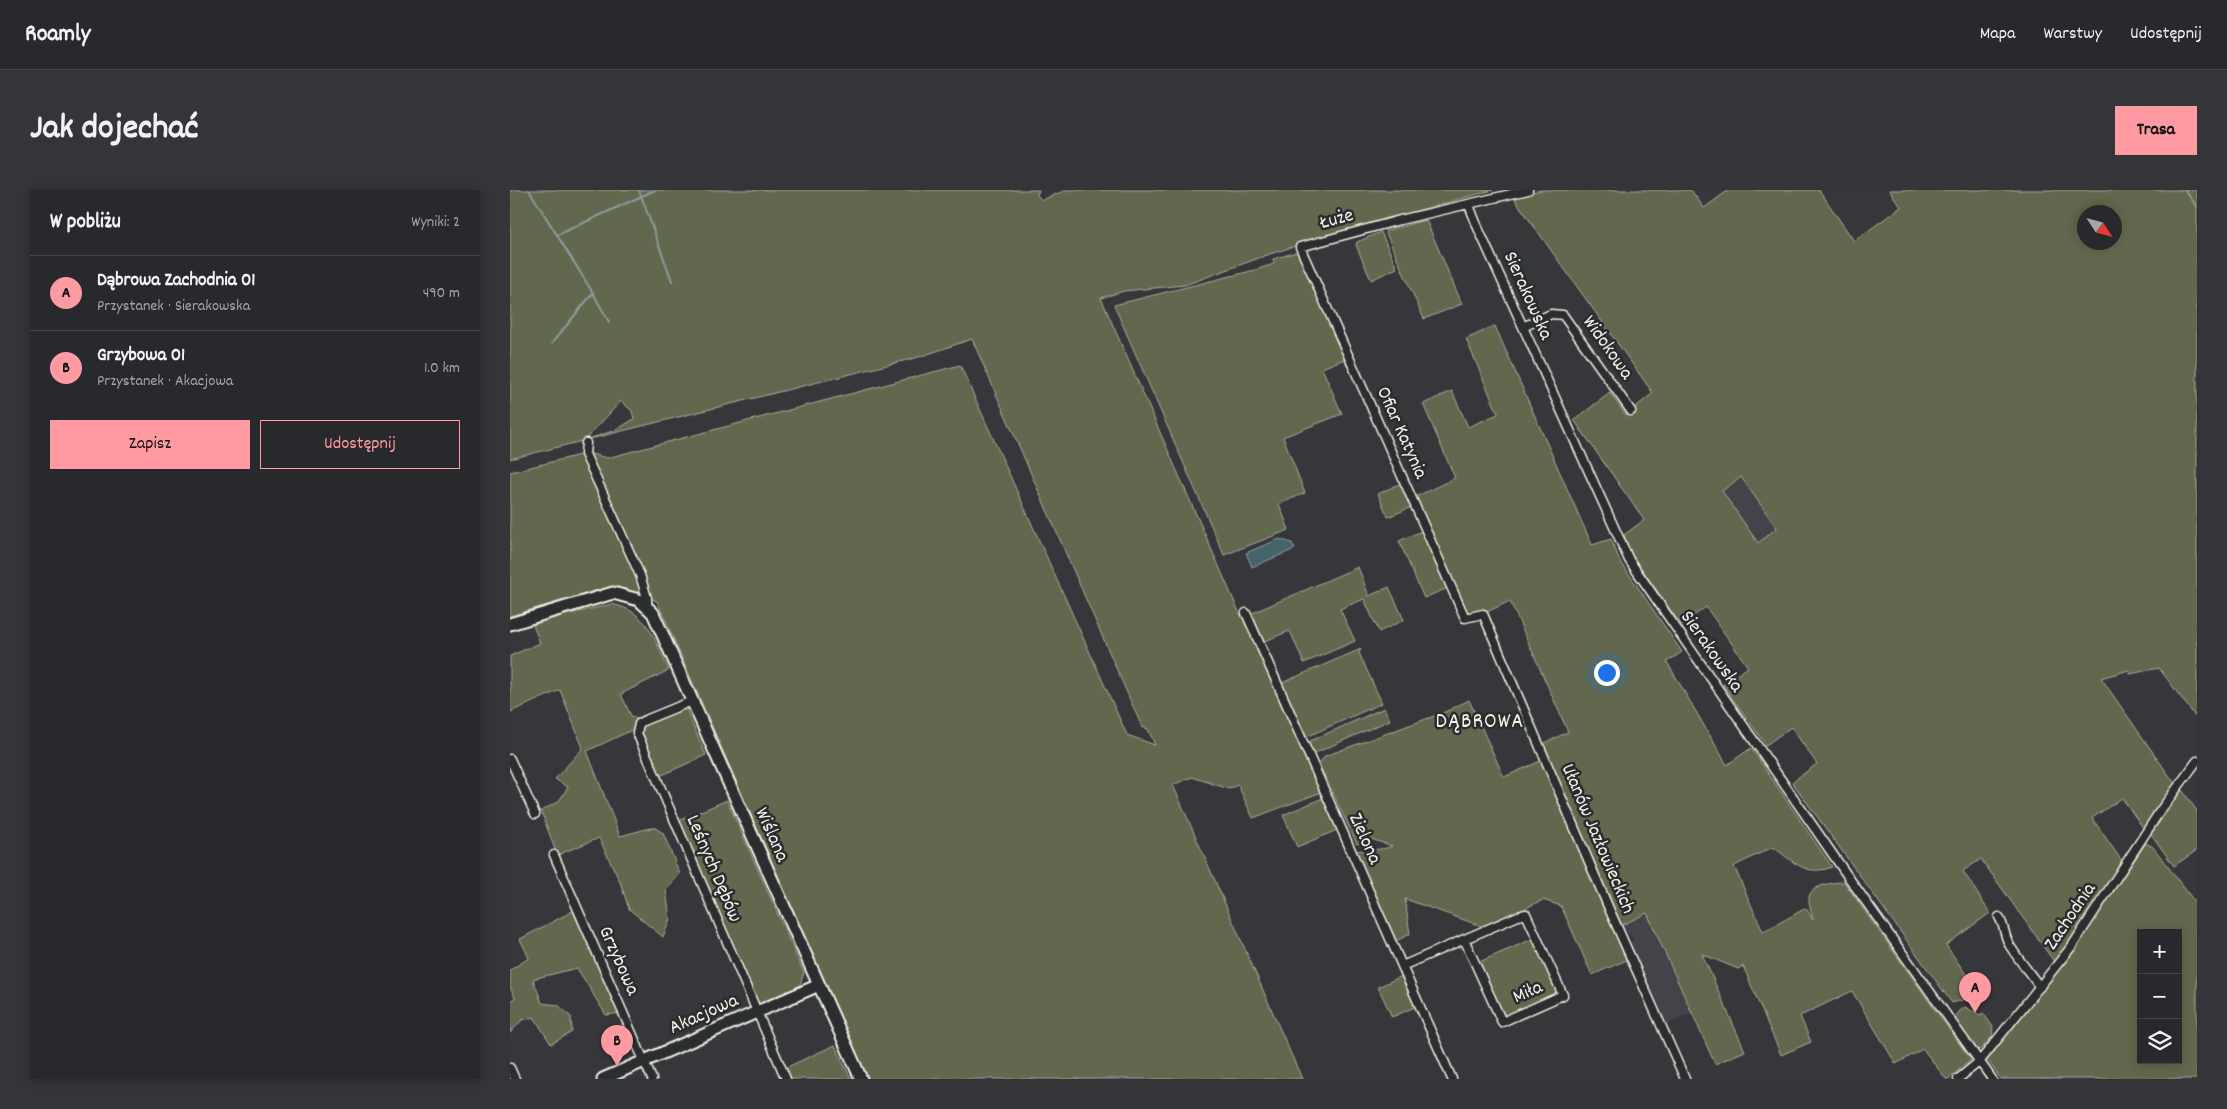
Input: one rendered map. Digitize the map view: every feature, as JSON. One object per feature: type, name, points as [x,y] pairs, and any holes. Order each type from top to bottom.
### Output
[{"type":"main road","points":[[510,624],[613,593],[629,596],[647,606]]},
{"type":"main road","name":"Wiślana","points":[[647,606],[653,613],[765,868],[861,1079]]},
{"type":"main road","name":"Akacjowa","points":[[603,1079],[819,985]]},
{"type":"street","name":"Łuże","points":[[1300,247],[1409,218],[1528,190]]},
{"type":"street","name":"Sierakowska","points":[[1469,205],[1624,552],[1640,578],[1992,1079]]},
{"type":"street","name":"Ofiar Katynia","points":[[1300,247],[1465,618],[1480,613]]},
{"type":"street","name":"Widokowa","points":[[1523,327],[1551,314],[1563,315],[1631,411]]},
{"type":"street","points":[[586,443],[585,454],[640,575],[647,598],[647,606]]},
{"type":"street","name":"Zielona","points":[[1246,613],[1452,1079]]},
{"type":"street","name":"Ułanów Jazłowieckich","points":[[1480,613],[1483,614],[1684,1079]]},
{"type":"street","name":"Leśnych Dębów","points":[[692,701],[643,721],[639,724],[636,733],[786,1079]]},
{"type":"street","points":[[510,759],[535,814]]},
{"type":"street","name":"Zachodnia","points":[[1958,1079],[1980,1062],[2000,1034],[2081,935],[2160,811],[2197,761]]},
{"type":"street","name":"Grzybowa","points":[[554,856],[652,1079]]},
{"type":"street","name":"Miła","points":[[1402,966],[1464,939],[1526,914],[1563,995],[1502,1022],[1464,939]]},
{"type":"street","points":[[1999,917],[2005,927],[2010,946],[2040,987]]},
{"type":"street","points":[[510,1068],[515,1079]]},
{"type":"shaded area","points":[[1741,477],[1777,528],[1758,543],[1722,490]]},
{"type":"shaded area","points":[[1647,913],[1692,1013],[1664,1026],[1630,948],[1633,938],[1620,926]]},
{"type":"green space","points":[[510,190],[1039,190],[1037,195],[1042,200],[1066,190],[1493,190],[1346,230],[1270,254],[1185,285],[1124,291],[1101,298],[1239,612],[1256,641],[1322,792],[1253,818],[1238,785],[1229,789],[1192,777],[1173,785],[1302,1079],[867,1079],[657,601],[619,588],[601,589],[510,616],[510,472],[588,453],[607,458],[960,365],[1127,735],[1155,745],[1148,729],[1142,727],[972,339],[919,357],[510,459]],"holes":[[[621,401],[632,411],[634,419],[616,430],[585,440]]]},
{"type":"green space","points":[[1541,190],[1691,190],[1704,208],[1729,190],[1819,190],[1854,241],[1901,207],[1889,190],[2197,190],[2197,719],[2159,668],[2130,674],[2129,670],[2101,678],[2175,784],[2144,829],[2122,798],[2092,818],[2124,864],[2079,933],[2055,963],[1981,859],[1963,871],[1990,913],[1946,945],[1980,995],[1952,1003],[1792,782],[1817,764],[1791,727],[1766,745],[1723,685],[1748,667],[1706,607],[1681,625],[1632,555],[1624,535],[1644,520],[1574,420],[1610,393],[1626,415],[1653,393],[1513,197]],"holes":[[[1741,477],[1777,528],[1758,543],[1722,491]]]},
{"type":"green space","points":[[1426,220],[1462,304],[1424,319],[1385,231]]},
{"type":"green space","points":[[1381,232],[1397,268],[1371,280],[1356,245],[1357,242]]},
{"type":"green space","points":[[1300,251],[1347,358],[1322,368],[1342,414],[1283,437],[1305,493],[1279,504],[1289,530],[1224,555],[1114,305],[1255,270],[1274,264],[1273,259]]},
{"type":"green space","points":[[1495,326],[1592,545],[1611,539],[1620,561],[1682,652],[1667,662],[1727,765],[1751,748],[1832,867],[1823,870],[1807,869],[1794,863],[1773,847],[1734,866],[1763,932],[1806,908],[1813,920],[1809,902],[1811,893],[1824,885],[1844,882],[1971,1060],[1948,1079],[1946,1079],[1923,1049],[1896,1064],[1852,991],[1800,1016],[1811,1042],[1781,1055],[1743,966],[1738,969],[1702,954],[1745,1051],[1715,1064],[1647,913],[1620,926],[1542,744],[1568,732],[1510,601],[1485,613],[1483,610],[1469,616],[1465,615],[1413,498],[1455,478],[1423,404],[1452,391],[1468,427],[1498,414],[1466,339]]},
{"type":"green space","points":[[1403,482],[1414,506],[1388,517],[1378,494]]},
{"type":"green space","points":[[1424,530],[1450,587],[1424,598],[1399,541]]},
{"type":"green space","points":[[1358,567],[1369,596],[1389,587],[1404,620],[1379,632],[1364,599],[1340,609],[1355,641],[1304,663],[1290,631],[1262,642],[1250,614]]},
{"type":"green space","points":[[612,604],[634,613],[649,628],[669,670],[621,694],[631,716],[639,720],[632,730],[587,751],[620,836],[654,827],[663,833],[680,874],[666,890],[670,919],[663,937],[629,909],[620,882],[599,838],[557,855],[541,811],[559,801],[568,787],[555,779],[583,748],[560,690],[510,712],[510,656],[540,643],[532,623]]},
{"type":"green space","points":[[1361,649],[1359,653],[1382,703],[1306,737],[1283,685],[1284,682]]},
{"type":"green space","points":[[1469,700],[1504,777],[1543,760],[1543,765],[1629,959],[1592,975],[1561,906],[1543,900],[1484,927],[1405,899],[1410,934],[1396,941],[1355,851],[1392,846],[1371,839],[1357,844],[1319,764],[1325,756],[1445,712]]},
{"type":"green space","points":[[685,707],[706,755],[660,776],[638,731],[640,727]]},
{"type":"green space","points":[[1384,708],[1390,720],[1313,754],[1308,742]]},
{"type":"green space","points":[[2182,790],[2197,811],[2197,850],[2174,866],[2151,834]]},
{"type":"green space","points":[[1323,798],[1337,830],[1297,847],[1283,815]]},
{"type":"green space","points":[[727,800],[804,973],[799,988],[759,1005],[678,821]]},
{"type":"green space","points":[[2146,843],[2153,847],[2197,905],[2197,1079],[2001,1079],[1987,1060],[2075,947]]},
{"type":"green space","points":[[573,911],[620,1013],[606,1015],[577,968],[533,979],[542,1003],[558,1005],[571,1017],[572,1032],[551,1044],[534,1017],[522,1020],[510,1033],[510,1001],[515,998],[510,987],[510,970],[529,958],[520,939]]},
{"type":"green space","points":[[1535,938],[1557,989],[1554,995],[1509,1016],[1501,1012],[1479,962]]},
{"type":"green space","points":[[1402,976],[1415,1007],[1392,1017],[1378,987]]},
{"type":"green space","points":[[1965,1007],[1980,1015],[1983,1013],[1993,1027],[1992,1037],[1980,1050],[1977,1049],[1955,1018]]},
{"type":"green space","points":[[835,1045],[851,1079],[790,1079],[785,1068]]},
{"type":"water","points":[[1279,539],[1292,543],[1295,549],[1252,567],[1246,553]]},
{"type":"waterway","points":[[529,190],[593,293],[552,343]]},
{"type":"waterway","points":[[639,190],[672,281]]},
{"type":"waterway","points":[[557,235],[655,190]]},
{"type":"waterway","points":[[2185,190],[2197,207]]},
{"type":"waterway","points":[[593,293],[609,322]]},
{"type":"place","name":"Dąbrowa Zachodnia 01","points":[[1975,1013]]},
{"type":"place","name":"Grzybowa 01","points":[[617,1066]]},
{"type":"district","name":"DĄBROWA","points":[[1480,722]]}]
